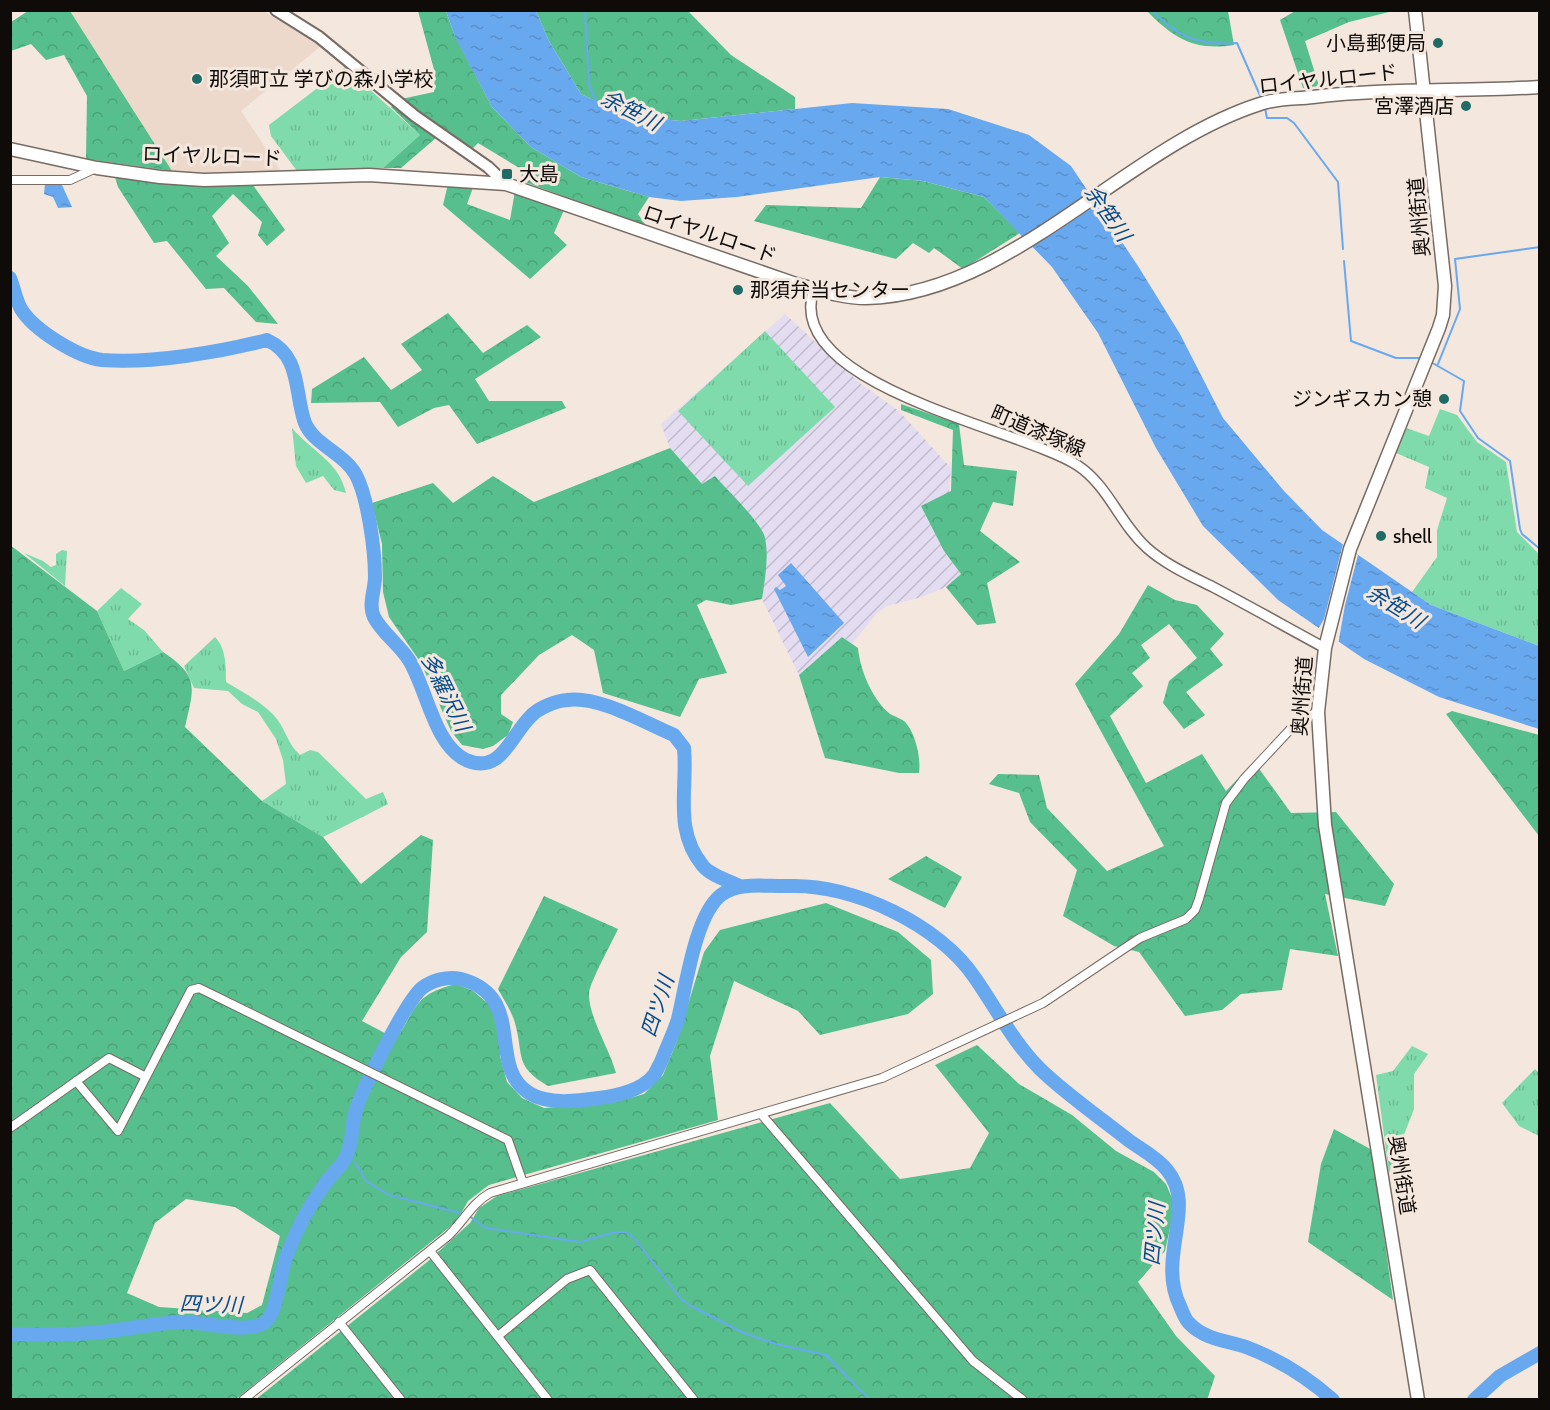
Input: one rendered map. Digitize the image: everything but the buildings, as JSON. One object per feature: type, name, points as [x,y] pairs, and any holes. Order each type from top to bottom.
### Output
[{"type":"main road","points":[[276,10],[319,37],[415,116],[483,162],[506,184]]},
{"type":"main road","name":"奥州街道","points":[[1415,10],[1445,286],[1443,315],[1350,549],[1325,648],[1318,712],[1325,825],[1418,1400]]},
{"type":"main road","name":"ロイヤルロード","points":[[10,148],[97,168],[160,177],[204,180],[369,175],[506,184],[814,289],[864,298],[912,293],[955,279],[1018,245],[1201,128],[1263,102],[1335,94],[1539,87]]},
{"type":"street","points":[[10,180],[70,180],[97,168]]},
{"type":"street","name":"町道漆塚線","points":[[814,289],[810,309],[821,336],[830,348],[860,375],[888,390],[1043,448],[1074,463],[1095,480],[1148,549],[1176,568],[1325,648]]},
{"type":"street","points":[[243,1400],[430,1251],[463,1222],[481,1198],[523,1183],[762,1115],[882,1078],[1026,1012],[1140,938],[1186,919],[1195,910],[1226,803],[1244,779],[1299,720],[1318,712]]},
{"type":"street","points":[[76,1082],[118,1131],[194,987],[508,1140],[523,1183]]},
{"type":"street","points":[[10,1128],[109,1058],[146,1077]]},
{"type":"street","points":[[762,1115],[973,1361],[1023,1400]]},
{"type":"street","points":[[430,1251],[548,1400]]},
{"type":"street","points":[[498,1336],[567,1279],[590,1270],[694,1400]]},
{"type":"street","points":[[339,1322],[401,1400]]},
{"type":"shaded area","name":"那須町立 学びの森小学校","points":[[70,11],[263,11],[321,46],[241,111],[281,171],[217,173],[172,171]]},
{"type":"shaded area","points":[[785,314],[861,384],[899,411],[951,468],[944,551],[961,574],[946,587],[922,597],[887,606],[877,613],[852,644],[842,637],[799,675],[762,599],[766,562],[715,477],[702,484],[670,448],[661,424]]},
{"type":"green space","points":[[1296,10],[1393,11],[1349,22],[1305,41],[1319,86],[1303,88],[1280,20]]},
{"type":"green space","points":[[28,11],[70,11],[172,171],[86,159],[87,96],[64,55],[46,60],[31,44],[11,51],[11,22]]},
{"type":"green space","points":[[418,11],[446,11],[454,34],[492,107],[531,147],[581,177],[649,197],[638,214],[647,227],[522,181],[521,169],[478,143],[472,149],[444,131],[401,168],[383,168],[420,135],[391,107],[401,99],[434,92],[435,73]]},
{"type":"green space","points":[[536,11],[688,11],[731,55],[795,97],[795,109],[681,121],[628,116],[581,94],[549,41]]},
{"type":"green space","points":[[1147,11],[1228,11],[1234,45],[1208,46],[1186,41],[1166,29]]},
{"type":"green space","points":[[345,67],[420,135],[383,168],[297,171],[271,136],[269,125]]},
{"type":"green space","points":[[115,177],[253,185],[285,230],[267,246],[258,235],[262,222],[233,194],[212,216],[229,243],[216,256],[248,286],[278,324],[256,322],[224,288],[206,289],[167,241],[154,243],[118,187]]},
{"type":"green space","points":[[880,177],[923,181],[984,197],[1020,233],[963,269],[934,248],[929,253],[913,243],[896,259],[754,221],[766,205],[861,208]]},
{"type":"green space","points":[[448,184],[474,185],[467,204],[510,220],[515,191],[564,210],[554,233],[567,245],[530,279],[443,205]]},
{"type":"green space","points":[[448,313],[483,353],[527,325],[541,337],[475,379],[489,401],[562,401],[566,408],[477,444],[449,405],[434,408],[398,427],[380,402],[311,403],[312,389],[364,357],[391,390],[422,370],[401,344]]},
{"type":"green space","points":[[765,331],[835,407],[748,486],[678,411]]},
{"type":"green space","points":[[901,404],[959,424],[964,465],[1017,471],[1013,506],[993,502],[980,531],[1020,562],[987,583],[996,623],[977,625],[946,587],[961,574],[944,551],[921,506],[951,491],[953,430],[901,410]]},
{"type":"green space","points":[[1440,409],[1457,415],[1477,442],[1506,462],[1517,532],[1539,554],[1539,646],[1431,605],[1412,592],[1437,557],[1437,530],[1447,498],[1425,488],[1429,467],[1396,453],[1406,428],[1429,436]]},
{"type":"green space","points":[[292,428],[331,464],[346,493],[334,490],[323,476],[306,483],[296,466]]},
{"type":"green space","points":[[670,448],[702,484],[715,476],[751,515],[765,538],[767,560],[762,599],[731,605],[706,600],[697,605],[727,673],[699,679],[680,717],[603,693],[594,650],[572,635],[539,655],[501,695],[501,714],[513,722],[508,735],[493,746],[483,749],[462,745],[451,731],[421,663],[389,617],[383,592],[382,544],[372,503],[433,483],[453,503],[493,476],[534,502]]},
{"type":"green space","points":[[10,545],[97,611],[124,671],[163,652],[175,661],[189,676],[191,684],[191,702],[185,727],[262,801],[323,837],[361,884],[421,835],[433,840],[427,932],[401,957],[362,1021],[396,1039],[413,1010],[432,993],[456,984],[473,991],[491,1006],[501,1029],[500,1056],[507,1082],[522,1098],[544,1108],[616,1102],[644,1094],[663,1075],[677,1041],[704,952],[720,930],[826,903],[898,932],[931,960],[933,994],[908,1014],[820,1035],[798,1011],[734,981],[710,1056],[718,1120],[489,1185],[468,1201],[457,1221],[236,1399],[11,1399]],"holes":[[[186,1199],[235,1207],[280,1236],[262,1305],[247,1313],[159,1307],[127,1293],[155,1223]]]},
{"type":"green space","points":[[62,550],[67,551],[65,586],[24,553],[51,567],[56,565],[56,554]]},
{"type":"green space","points":[[1148,585],[1175,600],[1197,605],[1224,634],[1210,649],[1223,665],[1186,692],[1205,715],[1184,729],[1163,703],[1169,681],[1197,658],[1169,624],[1141,645],[1150,658],[1132,673],[1143,686],[1110,716],[1146,783],[1202,754],[1226,791],[1252,764],[1260,770],[1291,813],[1336,812],[1394,884],[1385,906],[1325,894],[1338,956],[1290,949],[1282,990],[1241,994],[1222,1010],[1185,1016],[1139,952],[1114,946],[1063,916],[1077,870],[1030,822],[1019,793],[989,784],[998,774],[1039,775],[1047,808],[1107,871],[1164,846],[1075,684],[1119,634]]},
{"type":"green space","points":[[121,588],[142,604],[128,619],[144,630],[163,652],[124,671],[97,611]]},
{"type":"green space","points":[[215,637],[223,652],[226,682],[272,713],[300,755],[310,750],[318,752],[366,799],[383,792],[388,804],[323,837],[262,801],[286,784],[283,760],[276,739],[258,712],[242,704],[228,691],[194,688],[184,666]]},
{"type":"green space","points":[[842,637],[858,648],[864,675],[872,692],[890,714],[903,720],[910,728],[917,747],[919,773],[899,773],[825,758],[799,675]]},
{"type":"green space","points":[[1452,711],[1539,735],[1539,836],[1446,714]]},
{"type":"green space","points":[[926,856],[962,877],[945,908],[888,879]]},
{"type":"green space","points":[[544,896],[618,929],[589,993],[592,1012],[616,1073],[548,1086],[530,1072],[522,1059],[514,1019],[498,989]]},
{"type":"green space","points":[[977,1045],[1019,1084],[1072,1115],[1116,1151],[1154,1172],[1166,1184],[1175,1205],[1165,1251],[1138,1282],[1176,1336],[1215,1376],[1207,1400],[255,1400],[427,1262],[470,1223],[479,1208],[497,1196],[830,1103],[900,1179],[970,1168],[989,1133],[935,1065]]},
{"type":"green space","points":[[1412,1046],[1428,1054],[1414,1074],[1414,1109],[1389,1173],[1376,1075],[1393,1071]]},
{"type":"green space","points":[[1535,1069],[1539,1073],[1539,1136],[1519,1126],[1502,1103]]},
{"type":"green space","points":[[1334,1129],[1372,1150],[1393,1300],[1308,1242],[1321,1164]]},
{"type":"water","name":"余笹川","points":[[446,11],[536,11],[549,41],[581,94],[628,116],[681,121],[852,103],[948,109],[1029,135],[1071,166],[1180,334],[1223,418],[1284,491],[1322,530],[1431,605],[1539,646],[1539,729],[1439,697],[1364,659],[1278,600],[1203,526],[1156,448],[1098,333],[1052,267],[984,197],[923,181],[880,177],[737,197],[681,201],[649,197],[581,177],[531,147],[492,107],[455,37]]},
{"type":"water","points":[[45,184],[62,185],[72,207],[58,208],[53,197],[44,194]]},
{"type":"water","points":[[791,563],[844,623],[808,657],[774,589],[776,587],[780,590],[786,586],[778,575]]},
{"type":"pier","points":[[1343,544],[1358,555],[1345,605],[1338,645],[1317,631],[1324,619]]},
{"type":"waterway","name":"余笹川","points":[[585,10],[589,85],[596,102]]},
{"type":"waterway","points":[[1152,10],[1170,27],[1190,38],[1212,43],[1237,43],[1262,100]]},
{"type":"waterway","points":[[1265,108],[1267,118],[1287,118],[1294,123],[1338,182],[1343,249]]},
{"type":"waterway","points":[[1438,364],[1460,309],[1455,259],[1540,247]]},
{"type":"waterway","points":[[1344,261],[1351,341],[1396,358],[1421,358]]},
{"type":"waterway","name":"多羅沢川","points":[[10,278],[21,309],[27,317],[57,341],[92,358],[121,361],[163,359],[207,353],[267,340],[278,347],[292,365],[305,423],[309,431],[351,467],[356,475],[367,510],[374,553],[375,577],[372,612],[381,628],[409,660],[432,715],[446,742],[455,753],[466,760],[478,763],[488,762],[504,752],[523,725],[537,711],[567,700],[593,702],[636,717],[674,735],[684,748],[684,809],[688,838],[703,866],[720,878],[740,886]]},
{"type":"waterway","points":[[1429,361],[1464,381],[1460,411],[1478,438],[1510,461],[1520,529],[1522,534],[1540,549]]},
{"type":"waterway","name":"四ツ川","points":[[10,1334],[90,1333],[183,1322],[236,1328],[264,1323],[272,1312],[286,1257],[298,1229],[318,1193],[346,1156],[355,1113],[366,1086],[395,1027],[422,988],[446,978],[461,979],[481,988],[494,1001],[501,1016],[510,1066],[516,1081],[529,1093],[554,1101],[573,1101],[621,1094],[643,1085],[654,1075],[659,1066],[678,1019],[688,971],[704,918],[721,895],[745,886],[815,887],[841,892],[893,911],[918,925],[960,959],[1030,1059],[1072,1097],[1167,1170],[1175,1184],[1179,1200],[1172,1269],[1174,1287],[1188,1322],[1202,1333],[1246,1347],[1281,1363],[1333,1400]]},
{"type":"waterway","points":[[355,1162],[366,1181],[389,1195],[464,1214]]},
{"type":"waterway","points":[[469,1216],[486,1228],[580,1242],[615,1232],[625,1232],[635,1239],[681,1299],[691,1306],[744,1333],[776,1344],[826,1355],[870,1400]]},
{"type":"waterway","name":"四ツ川","points":[[1474,1400],[1500,1376],[1540,1353]]},
{"type":"place","name":"小島郵便局","points":[[1438,43]]},
{"type":"place","name":"那須町立 学びの森小学校","points":[[197,79]]},
{"type":"place","name":"宮澤酒店","points":[[1466,106]]},
{"type":"place","name":"大島","points":[[507,174]]},
{"type":"place","name":"那須弁当センター","points":[[738,290]]},
{"type":"place","name":"ジンギスカン憩","points":[[1444,399]]},
{"type":"place","name":"shell","points":[[1381,536]]}]
